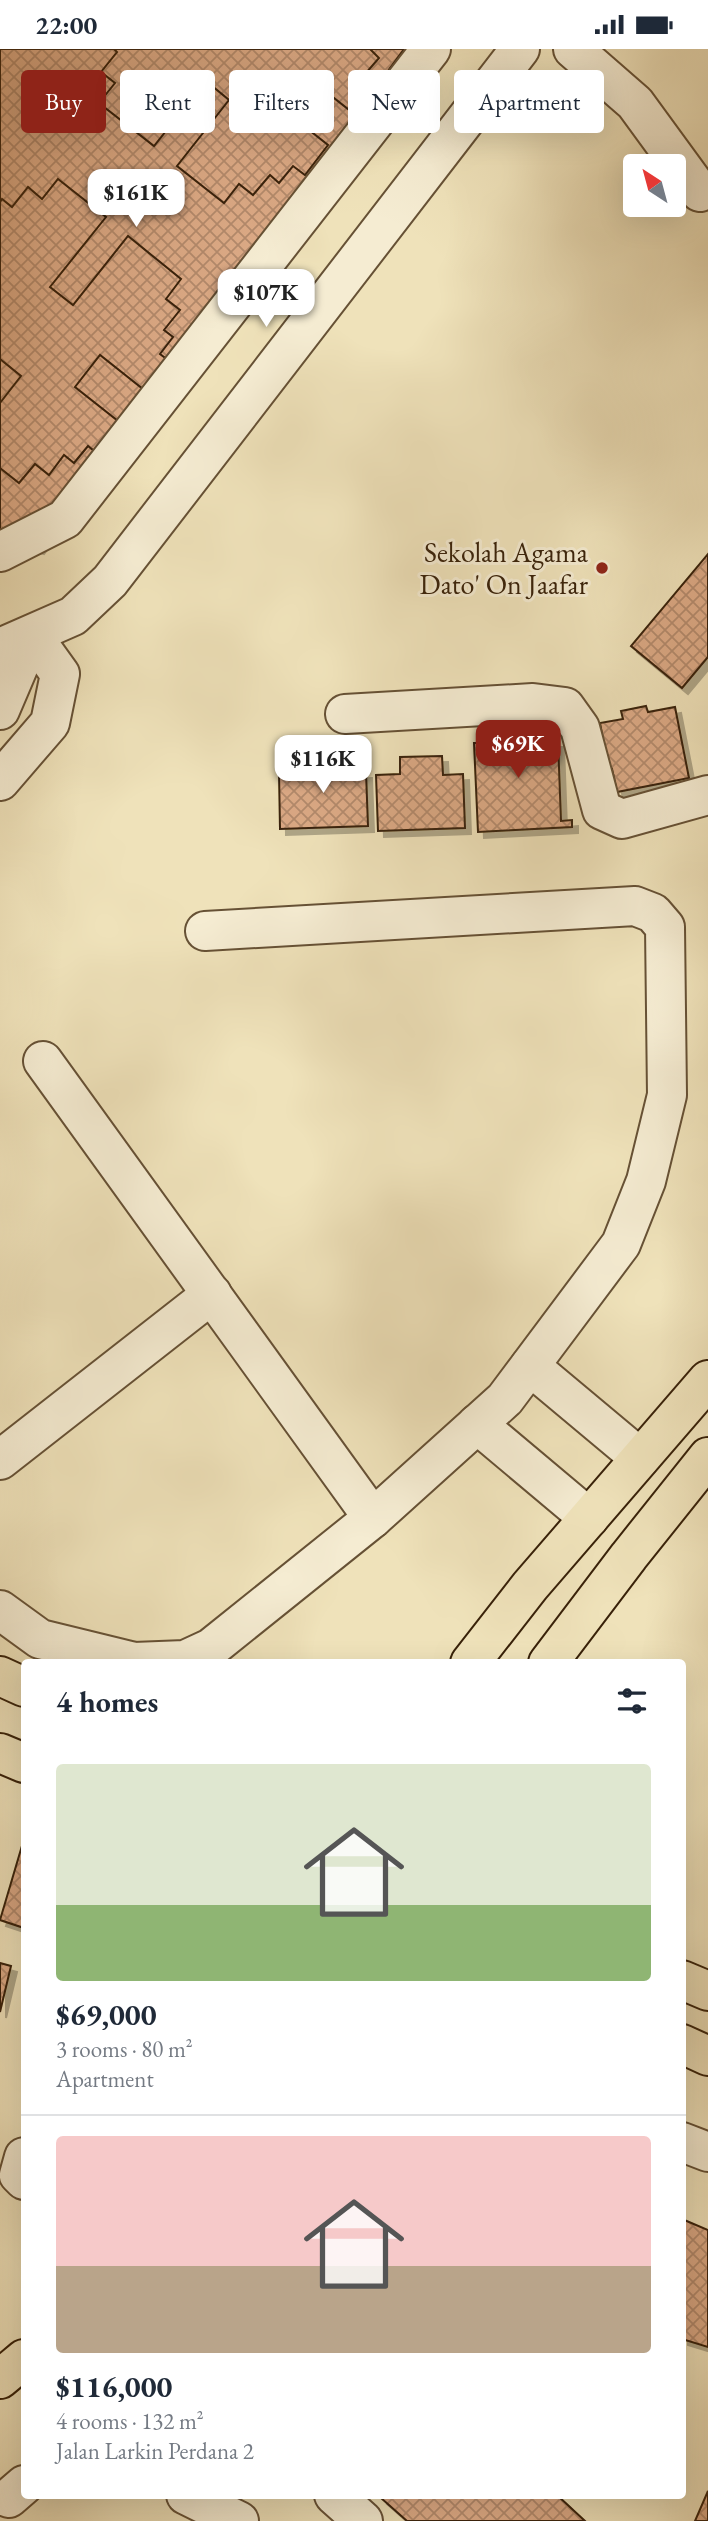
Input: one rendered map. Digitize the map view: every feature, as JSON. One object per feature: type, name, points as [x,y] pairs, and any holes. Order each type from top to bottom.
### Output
[{"type":"main road","points":[[473,1659],[530,1585],[708,1380]]},
{"type":"main road","points":[[551,1659],[708,1457]]},
{"type":"main road","points":[[0,1676],[21,1686]]},
{"type":"main road","points":[[686,1982],[708,1991]]},
{"type":"main road","points":[[686,2046],[708,2056]]},
{"type":"main road","points":[[0,2379],[21,2362]]},
{"type":"street","points":[[0,552],[65,519],[431,49]]},
{"type":"street","points":[[11,636],[73,617],[110,580],[520,49]]},
{"type":"street","points":[[573,49],[635,103],[700,191]]},
{"type":"street","points":[[0,710],[11,636]]},
{"type":"street","points":[[0,781],[50,723],[60,674],[11,636]]},
{"type":"street","points":[[345,714],[533,703],[565,707],[580,728],[602,810],[622,819],[708,795]]},
{"type":"street","points":[[188,1659],[211,1648],[373,1518],[505,1399],[621,1244],[646,1181],[667,1095],[665,927],[653,913],[635,906],[205,931]]},
{"type":"street","points":[[43,1061],[373,1518]]},
{"type":"street","points":[[0,1460],[212,1294]]},
{"type":"street","points":[[530,1366],[640,1458]]},
{"type":"street","points":[[477,1424],[589,1518]]},
{"type":"street","points":[[0,1610],[40,1639],[122,1659]]},
{"type":"street","points":[[686,2144],[708,2152]]},
{"type":"street","points":[[181,2499],[186,2521]]},
{"type":"street","points":[[194,2499],[239,2521]]},
{"type":"street","points":[[338,2499],[363,2521]]},
{"type":"building","points":[[0,49],[404,49],[389,70],[348,70],[348,125],[38,548],[0,538]]},
{"type":"building","points":[[114,49],[370,49],[379,58],[368,70],[348,70],[348,109],[334,98],[334,70],[229,70],[229,100],[215,88],[215,70],[120,70],[120,119],[106,108],[106,94],[115,83],[106,76],[106,70],[103,70],[117,52]]},
{"type":"building","points":[[229,100],[229,133],[313,133],[328,145],[305,175],[293,166],[279,183],[270,175],[253,195],[239,184],[224,203],[177,166],[203,133],[215,133],[215,118]]},
{"type":"building","points":[[137,133],[164,133],[154,146]]},
{"type":"building","points":[[58,179],[106,217],[50,287],[73,305],[128,236],[181,279],[166,299],[180,310],[164,330],[173,337],[160,354],[172,363],[148,393],[100,355],[75,387],[123,425],[99,455],[88,446],[74,463],[64,455],[49,475],[35,464],[19,483],[0,468],[0,403],[21,376],[0,359],[0,202],[2,199],[12,207],[28,187],[42,199]]},
{"type":"building","points":[[708,554],[708,657],[682,688],[631,646]]},
{"type":"building","points":[[646,706],[648,712],[675,707],[689,778],[617,792],[612,769],[602,771],[605,750],[600,723],[623,719],[621,711]]},
{"type":"building","points":[[549,725],[550,741],[558,741],[561,821],[572,820],[572,827],[478,832],[474,743],[489,743],[488,727]]},
{"type":"building","points":[[345,753],[345,773],[366,772],[368,826],[280,829],[279,772],[302,772],[302,755]]},
{"type":"building","points":[[442,756],[443,775],[463,774],[465,828],[378,831],[376,775],[400,774],[400,757]]},
{"type":"building","points":[[21,1849],[21,1927],[0,1920]]},
{"type":"building","points":[[0,1963],[11,1966],[0,2012]]},
{"type":"building","points":[[686,2221],[708,2230],[708,2347],[686,2340]]},
{"type":"building","points":[[708,2491],[708,2521],[695,2521]]},
{"type":"building","points":[[382,2499],[561,2499],[585,2521],[407,2521]]},
{"type":"place","name":"Sekolah Agama Dato' On Jaafar","points":[[602,568]]}]
